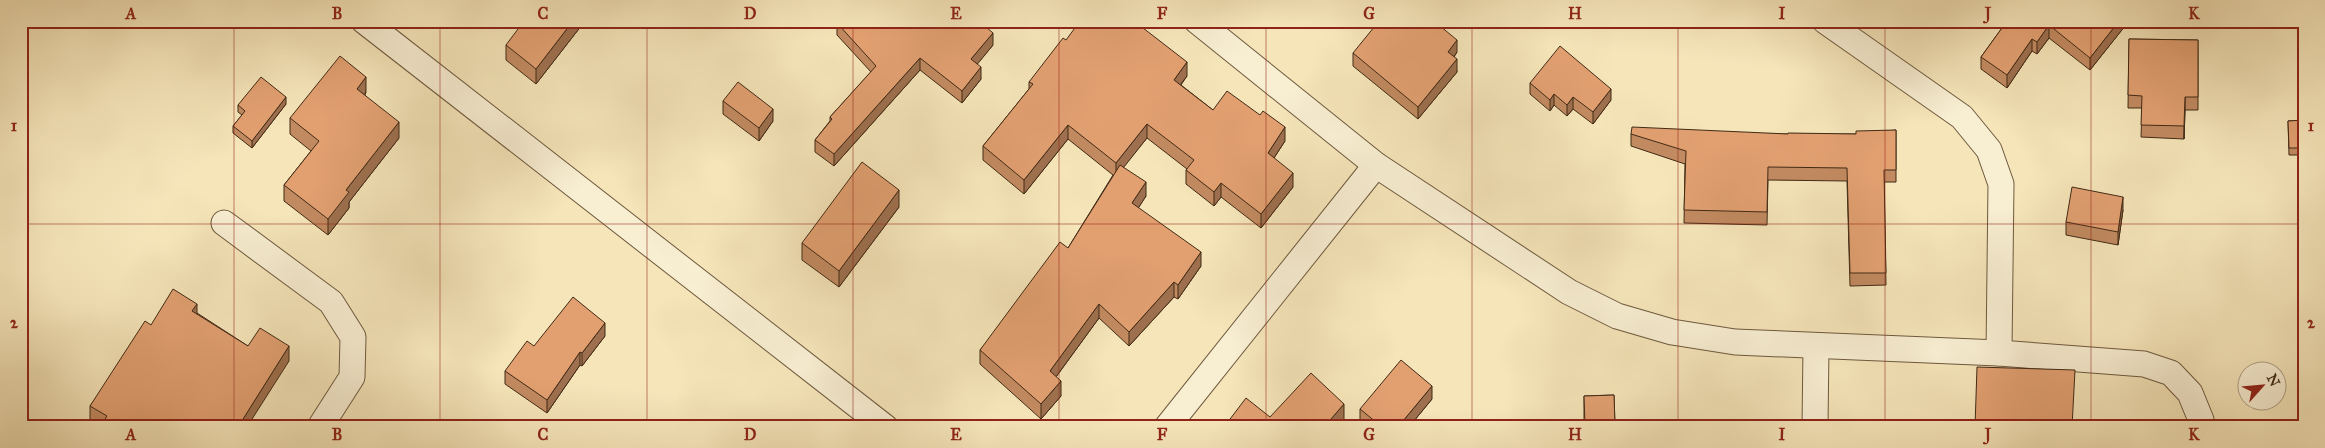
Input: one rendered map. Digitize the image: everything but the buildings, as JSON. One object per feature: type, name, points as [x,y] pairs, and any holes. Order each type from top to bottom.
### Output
[{"type":"street","points":[[364,21],[885,427]]},
{"type":"street","points":[[1197,21],[1376,165],[1569,292],[1617,316],[1672,332],[1735,342],[1999,353],[2144,364],[2171,373],[2190,393],[2202,427]]},
{"type":"street","points":[[1826,21],[1962,117],[1989,150],[2001,184],[1999,353]]},
{"type":"street","points":[[1167,427],[1376,165]]},
{"type":"street","points":[[224,223],[331,302],[352,337],[352,377],[320,427]]},
{"type":"street","points":[[1815,427],[1816,346]]}]
